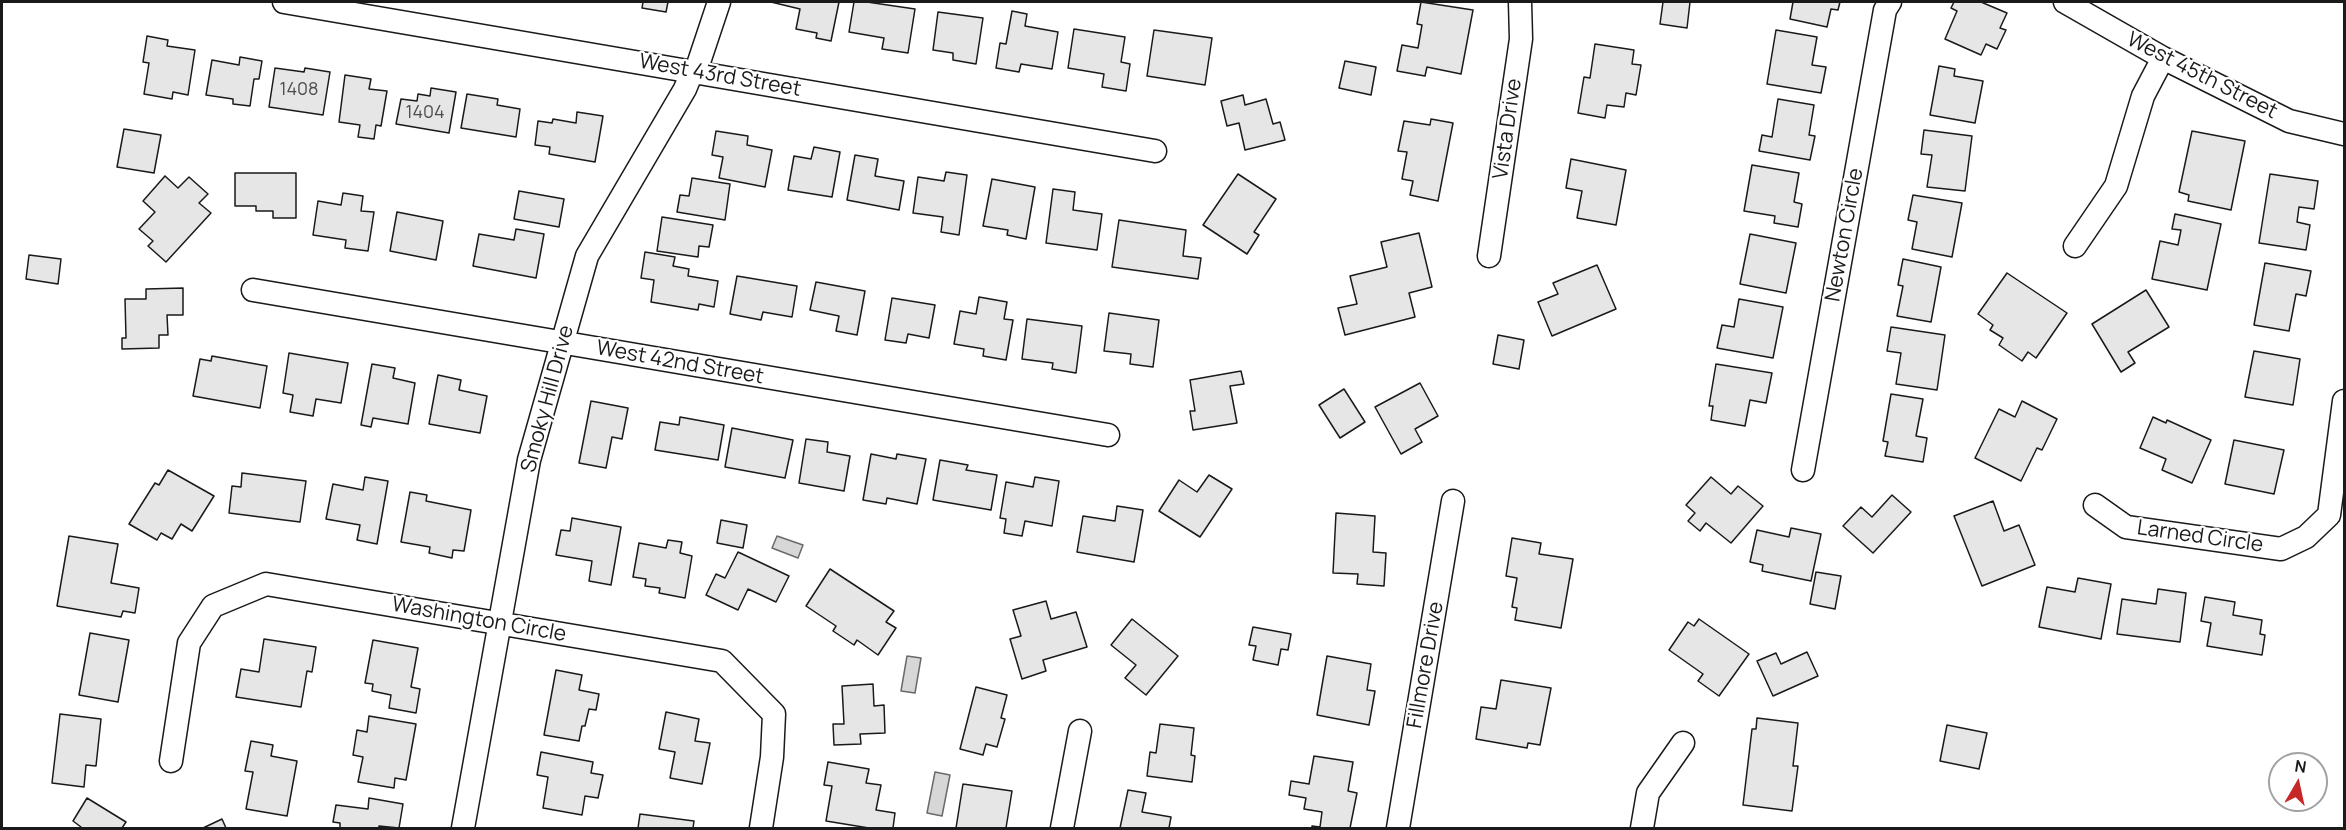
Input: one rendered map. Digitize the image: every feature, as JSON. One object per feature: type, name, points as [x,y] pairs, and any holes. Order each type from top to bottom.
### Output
[{"type":"street","name":"West 43rd Street","points":[[284,2],[1155,151]]},
{"type":"street","name":"Smoky Hill Drive","points":[[463,828],[530,460],[587,256],[685,89],[692,72],[696,71],[719,2]]},
{"type":"street","name":"Vista Drive","points":[[1489,256],[1521,39],[1520,2]]},
{"type":"street","name":"Newton Circle","points":[[1803,470],[1885,10],[1890,2]]},
{"type":"street","name":"West 45th Street","points":[[2065,2],[2163,58],[2289,121],[2344,134]]},
{"type":"street","points":[[2075,246],[2116,186],[2143,96],[2163,58]]},
{"type":"street","name":"West 42nd Street","points":[[252,290],[1108,435]]},
{"type":"street","name":"Larned Circle","points":[[2095,505],[2126,527],[2281,549],[2306,537],[2330,515],[2344,401]]},
{"type":"street","name":"Fillmore Drive","points":[[1398,828],[1454,501]]},
{"type":"street","name":"Washington Circle","points":[[171,761],[189,643],[213,606],[266,584],[722,661],[774,714],[772,757],[761,828]]},
{"type":"street","points":[[1062,828],[1080,731]]},
{"type":"street","points":[[1642,828],[1648,793],[1683,743]]},
{"type":"shaded area","points":[[777,536],[803,545],[798,558],[772,548]]},
{"type":"shaded area","points":[[907,656],[921,658],[915,693],[901,691]]},
{"type":"shaded area","points":[[935,772],[950,775],[942,816],[927,813]]},
{"type":"building","points":[[643,2],[668,2],[666,12],[642,8]]},
{"type":"building","points":[[771,2],[839,2],[831,41],[816,38],[817,33],[796,29],[800,9]]},
{"type":"building","points":[[854,2],[915,9],[908,53],[882,49],[884,38],[849,32]]},
{"type":"building","points":[[1421,2],[1473,10],[1461,74],[1427,67],[1425,76],[1397,71],[1402,45],[1418,48],[1422,25],[1417,24]]},
{"type":"building","points":[[1663,2],[1690,2],[1687,28],[1660,24]]},
{"type":"building","points":[[1793,2],[1840,2],[1838,10],[1831,9],[1827,27],[1790,19]]},
{"type":"building","points":[[1954,2],[1981,2],[2007,13],[2000,28],[2006,30],[1997,49],[1986,44],[1981,55],[1945,39],[1957,11],[1951,8]]},
{"type":"building","points":[[1012,11],[1027,14],[1025,26],[1058,32],[1052,69],[1021,64],[1019,72],[996,68],[1000,43],[1006,44]]},
{"type":"building","points":[[938,12],[983,18],[976,64],[953,60],[953,53],[933,50]]},
{"type":"building","points":[[1074,29],[1125,37],[1121,62],[1130,64],[1126,91],[1102,87],[1104,74],[1068,68]]},
{"type":"building","points":[[1154,30],[1212,38],[1205,85],[1147,76]]},
{"type":"building","points":[[1776,30],[1817,37],[1812,65],[1826,67],[1821,93],[1767,84]]},
{"type":"building","points":[[147,36],[168,40],[167,46],[195,50],[188,95],[173,92],[172,99],[144,94],[149,63],[143,62]]},
{"type":"building","points":[[1595,44],[1634,50],[1632,64],[1641,65],[1636,95],[1626,93],[1624,107],[1607,105],[1605,118],[1578,113],[1584,77],[1590,78]]},
{"type":"building","points":[[240,57],[262,61],[259,79],[254,79],[250,106],[233,104],[233,99],[206,95],[212,60],[239,65]]},
{"type":"building","points":[[1345,61],[1376,67],[1371,95],[1339,88]]},
{"type":"building","points":[[1939,66],[1955,69],[1954,76],[1983,81],[1975,123],[1930,115]]},
{"type":"building","points":[[275,68],[304,72],[305,68],[330,72],[323,115],[269,107]]},
{"type":"building","points":[[345,75],[371,79],[369,89],[387,91],[381,126],[376,125],[374,139],[358,137],[360,125],[339,122]]},
{"type":"building","points":[[431,88],[456,92],[449,133],[396,124],[401,99],[417,101],[418,94],[430,96]]},
{"type":"building","points":[[467,94],[498,99],[497,105],[520,109],[516,137],[461,128]]},
{"type":"building","points":[[1243,95],[1245,105],[1266,99],[1273,124],[1280,122],[1285,140],[1245,150],[1239,123],[1227,126],[1221,101]]},
{"type":"building","points":[[1778,99],[1814,105],[1809,135],[1815,136],[1810,160],[1759,151],[1762,135],[1772,137]]},
{"type":"building","points":[[577,112],[603,116],[595,162],[549,154],[550,147],[535,145],[538,121],[552,123],[553,119],[576,123]]},
{"type":"building","points":[[1431,119],[1453,123],[1438,201],[1410,195],[1413,181],[1402,179],[1407,152],[1398,151],[1404,121],[1430,125]]},
{"type":"building","points":[[124,129],[161,135],[154,173],[117,167]]},
{"type":"building","points":[[1924,130],[1972,136],[1965,191],[1927,187],[1932,155],[1921,154]]},
{"type":"building","points":[[716,131],[748,136],[747,145],[772,150],[765,187],[719,178],[723,157],[712,155]]},
{"type":"building","points":[[2192,131],[2245,141],[2231,210],[2188,201],[2189,195],[2179,192]]},
{"type":"building","points":[[814,147],[840,152],[832,197],[788,190],[794,156],[811,159]]},
{"type":"building","points":[[855,155],[878,159],[875,176],[904,181],[899,210],[847,200]]},
{"type":"building","points":[[1571,159],[1626,170],[1616,225],[1577,218],[1582,191],[1566,188]]},
{"type":"building","points":[[1752,165],[1799,173],[1794,202],[1802,204],[1798,227],[1774,223],[1775,216],[1744,211]]},
{"type":"building","points":[[946,172],[967,175],[959,235],[941,232],[943,217],[913,213],[918,177],[944,181]]},
{"type":"building","points":[[235,173],[296,173],[296,218],[273,218],[273,211],[256,211],[256,206],[235,206]]},
{"type":"building","points":[[1238,174],[1276,199],[1254,232],[1259,235],[1247,254],[1203,225]]},
{"type":"building","points":[[2270,174],[2318,181],[2314,209],[2299,207],[2297,222],[2310,225],[2306,250],[2259,243]]},
{"type":"building","points":[[165,176],[178,188],[189,177],[208,194],[199,203],[211,213],[166,262],[148,246],[153,241],[139,229],[155,212],[143,201]]},
{"type":"building","points":[[692,178],[730,184],[725,220],[677,212],[680,195],[689,196]]},
{"type":"building","points":[[992,179],[1035,187],[1026,239],[1007,235],[1008,230],[983,226]]},
{"type":"building","points":[[1053,189],[1075,192],[1073,210],[1102,214],[1097,250],[1046,243]]},
{"type":"building","points":[[519,191],[564,199],[559,227],[514,219]]},
{"type":"building","points":[[343,193],[363,196],[361,211],[374,212],[368,251],[345,248],[346,240],[313,235],[318,201],[341,205]]},
{"type":"building","points":[[1913,195],[1962,203],[1952,257],[1912,249],[1917,222],[1908,220]]},
{"type":"building","points":[[397,212],[443,221],[436,260],[390,251]]},
{"type":"building","points":[[2175,214],[2221,224],[2207,290],[2152,279],[2160,241],[2178,245],[2181,230],[2172,229]]},
{"type":"building","points":[[662,217],[713,225],[709,247],[699,246],[698,257],[657,251]]},
{"type":"building","points":[[1119,220],[1186,230],[1183,256],[1201,258],[1198,279],[1112,267]]},
{"type":"building","points":[[516,229],[544,234],[536,278],[473,266],[479,234],[514,240]]},
{"type":"building","points":[[1419,233],[1432,287],[1409,293],[1415,317],[1345,335],[1338,308],[1357,304],[1350,276],[1387,267],[1381,242]]},
{"type":"building","points":[[1750,234],[1796,243],[1786,293],[1740,284]]},
{"type":"building","points":[[645,252],[675,257],[673,266],[689,269],[688,276],[718,281],[714,307],[699,304],[698,310],[651,302],[654,280],[641,278]]},
{"type":"building","points":[[29,255],[61,259],[58,284],[26,279]]},
{"type":"building","points":[[1903,259],[1941,267],[1931,322],[1897,316],[1903,286],[1898,285]]},
{"type":"building","points":[[2265,263],[2311,271],[2306,296],[2296,294],[2289,331],[2254,325]]},
{"type":"building","points":[[1597,265],[1616,309],[1552,336],[1538,302],[1558,294],[1553,283]]},
{"type":"building","points":[[2007,273],[2067,313],[2036,358],[2028,352],[2022,361],[1999,345],[2003,338],[1990,330],[1993,325],[1978,314]]},
{"type":"building","points":[[737,276],[797,286],[792,317],[763,312],[761,320],[730,314]]},
{"type":"building","points":[[816,282],[865,291],[857,335],[836,331],[839,316],[810,310]]},
{"type":"building","points":[[183,288],[183,315],[167,315],[168,335],[159,335],[159,348],[122,349],[122,338],[126,338],[125,299],[146,299],[146,289]]},
{"type":"building","points":[[2146,290],[2169,327],[2128,352],[2135,363],[2121,372],[2092,324]]},
{"type":"building","points":[[979,297],[1007,302],[1004,319],[1013,320],[1006,360],[983,356],[984,349],[954,344],[960,311],[976,314]]},
{"type":"building","points":[[892,298],[935,305],[929,338],[908,334],[906,343],[885,340]]},
{"type":"building","points":[[1739,299],[1783,307],[1773,358],[1717,348],[1722,325],[1734,327]]},
{"type":"building","points":[[1109,313],[1159,320],[1153,367],[1130,364],[1131,354],[1104,351]]},
{"type":"building","points":[[1027,319],[1082,326],[1076,373],[1052,369],[1053,363],[1022,359]]},
{"type":"building","points":[[1891,327],[1945,335],[1937,390],[1896,384],[1901,353],[1887,351]]},
{"type":"building","points":[[1498,335],[1524,340],[1519,369],[1493,364]]},
{"type":"building","points":[[2254,351],[2300,359],[2293,405],[2245,397]]},
{"type":"building","points":[[289,353],[348,363],[341,403],[316,399],[313,416],[290,412],[293,395],[283,393]]},
{"type":"building","points":[[212,356],[267,366],[260,408],[193,396],[200,359],[211,361]]},
{"type":"building","points":[[372,364],[395,368],[393,378],[415,383],[408,424],[373,418],[371,427],[361,425]]},
{"type":"building","points":[[1716,364],[1772,373],[1766,403],[1750,400],[1745,426],[1711,420],[1713,406],[1709,406]]},
{"type":"building","points":[[1241,371],[1244,384],[1230,386],[1237,423],[1193,430],[1190,411],[1195,411],[1190,380]]},
{"type":"building","points":[[438,375],[461,380],[459,390],[487,396],[480,433],[429,424]]},
{"type":"building","points":[[1420,383],[1438,416],[1415,429],[1422,442],[1401,454],[1375,407]]},
{"type":"building","points":[[1344,389],[1365,422],[1340,438],[1319,405]]},
{"type":"building","points":[[1891,394],[1923,399],[1916,436],[1927,438],[1923,462],[1885,456],[1888,442],[1883,441]]},
{"type":"building","points":[[591,401],[628,408],[622,439],[612,437],[606,468],[579,463]]},
{"type":"building","points":[[2022,401],[2057,419],[2042,450],[2037,448],[2021,481],[1975,458],[1999,409],[2015,417]]},
{"type":"building","points":[[680,417],[724,425],[718,460],[655,450],[660,422],[679,425]]},
{"type":"building","points":[[2153,417],[2166,423],[2167,420],[2211,440],[2192,483],[2162,470],[2166,459],[2140,448]]},
{"type":"building","points":[[732,428],[793,440],[785,478],[725,467]]},
{"type":"building","points":[[806,439],[828,442],[827,452],[850,456],[844,491],[799,483]]},
{"type":"building","points":[[2234,440],[2284,450],[2274,494],[2225,484]]},
{"type":"building","points":[[871,454],[896,459],[897,454],[926,459],[917,504],[887,498],[886,504],[863,500]]},
{"type":"building","points":[[940,460],[968,465],[966,470],[997,475],[991,510],[933,500]]},
{"type":"building","points":[[168,470],[214,496],[192,531],[181,524],[172,539],[161,533],[157,540],[129,524],[155,483],[159,485]]},
{"type":"building","points":[[242,473],[306,481],[300,522],[229,513],[232,486],[241,487]]},
{"type":"building","points":[[1209,475],[1232,489],[1200,537],[1159,511],[1179,480],[1197,492]]},
{"type":"building","points":[[365,477],[388,481],[377,544],[357,540],[360,525],[326,519],[333,484],[363,490]]},
{"type":"building","points":[[1035,477],[1059,481],[1052,526],[1025,521],[1022,536],[1004,533],[1006,519],[1000,518],[1006,482],[1033,487]]},
{"type":"building","points":[[1711,477],[1731,494],[1738,486],[1763,506],[1731,543],[1706,523],[1700,531],[1688,521],[1695,513],[1686,505]]},
{"type":"building","points":[[410,492],[427,495],[426,501],[471,510],[464,551],[453,550],[452,558],[429,553],[430,547],[401,542]]},
{"type":"building","points":[[1892,495],[1911,512],[1873,553],[1843,526],[1861,507],[1872,517]]},
{"type":"building","points":[[1993,501],[2004,531],[2019,525],[2035,565],[1982,586],[1954,516]]},
{"type":"building","points":[[1117,506],[1143,510],[1134,562],[1077,552],[1083,516],[1115,521]]},
{"type":"building","points":[[1336,513],[1375,516],[1373,552],[1386,553],[1384,586],[1357,584],[1358,574],[1333,573]]},
{"type":"building","points":[[572,518],[621,527],[611,585],[589,581],[592,561],[556,555],[561,530],[570,531]]},
{"type":"building","points":[[721,520],[747,525],[743,548],[717,543]]},
{"type":"building","points":[[1791,528],[1821,534],[1811,581],[1762,571],[1763,565],[1750,562],[1757,530],[1789,537]]},
{"type":"building","points":[[69,536],[118,544],[111,583],[139,588],[135,613],[123,611],[121,617],[57,606]]},
{"type":"building","points":[[1512,538],[1541,543],[1539,554],[1573,559],[1561,628],[1515,620],[1517,608],[1512,607],[1517,578],[1506,576]]},
{"type":"building","points":[[668,540],[682,542],[680,553],[692,556],[685,598],[659,593],[660,588],[645,586],[646,579],[633,577],[639,543],[666,548]]},
{"type":"building","points":[[738,552],[789,576],[776,602],[748,589],[738,610],[706,595],[716,574],[725,578]]},
{"type":"building","points":[[830,569],[894,611],[886,622],[896,628],[878,655],[857,640],[854,645],[833,631],[836,626],[806,606]]},
{"type":"building","points":[[1816,572],[1841,576],[1835,609],[1810,604]]},
{"type":"building","points":[[2078,578],[2111,584],[2101,639],[2039,627],[2047,587],[2075,592]]},
{"type":"building","points":[[2158,589],[2186,593],[2180,642],[2117,634],[2122,599],[2156,604]]},
{"type":"building","points":[[2205,597],[2235,602],[2233,615],[2262,620],[2260,634],[2265,635],[2262,655],[2207,646],[2211,623],[2201,621]]},
{"type":"building","points":[[1046,601],[1051,619],[1076,612],[1087,647],[1043,660],[1046,671],[1022,679],[1010,639],[1021,636],[1013,610]]},
{"type":"building","points":[[1132,619],[1178,656],[1146,695],[1125,678],[1136,665],[1111,645]]},
{"type":"building","points":[[1699,619],[1749,654],[1719,696],[1698,681],[1703,674],[1669,650],[1688,622],[1694,626]]},
{"type":"building","points":[[1253,627],[1291,634],[1288,650],[1281,649],[1278,665],[1253,660],[1256,646],[1249,645]]},
{"type":"building","points":[[90,633],[129,640],[118,702],[79,695]]},
{"type":"building","points":[[264,639],[316,647],[312,672],[307,671],[301,707],[236,697],[241,669],[259,672]]},
{"type":"building","points":[[373,640],[418,648],[411,687],[420,689],[416,713],[389,708],[391,695],[372,691],[373,684],[365,683]]},
{"type":"building","points":[[1807,652],[1818,676],[1773,696],[1757,661],[1776,653],[1781,664]]},
{"type":"building","points":[[1327,656],[1371,664],[1367,690],[1375,691],[1369,725],[1317,715]]},
{"type":"building","points":[[556,670],[582,675],[579,690],[599,694],[596,710],[589,709],[579,741],[544,735]]},
{"type":"building","points":[[1501,680],[1551,688],[1540,745],[1528,743],[1527,748],[1476,739],[1481,707],[1496,709]]},
{"type":"building","points":[[873,684],[874,706],[884,705],[885,733],[860,734],[861,744],[834,745],[833,724],[844,724],[842,686]]},
{"type":"building","points":[[976,687],[1007,695],[1001,718],[1005,719],[997,747],[986,744],[983,755],[960,749]]},
{"type":"building","points":[[666,712],[699,719],[695,741],[710,743],[702,784],[670,778],[675,752],[659,749]]},
{"type":"building","points":[[60,714],[101,719],[96,766],[86,765],[84,787],[52,783]]},
{"type":"building","points":[[369,716],[416,724],[406,780],[395,778],[394,788],[358,782],[363,757],[353,755],[357,730],[367,732]]},
{"type":"building","points":[[1757,718],[1798,723],[1793,766],[1798,766],[1792,811],[1743,805],[1752,729],[1756,729]]},
{"type":"building","points":[[1160,724],[1194,728],[1191,755],[1195,756],[1192,782],[1147,776],[1150,752],[1156,753]]},
{"type":"building","points":[[1947,725],[1987,733],[1979,769],[1940,761]]},
{"type":"building","points":[[251,741],[273,745],[271,756],[297,761],[287,816],[246,809],[253,772],[245,771]]},
{"type":"building","points":[[541,752],[593,762],[591,773],[603,775],[598,798],[585,796],[582,815],[543,808],[548,777],[537,775]]},
{"type":"building","points":[[1314,756],[1353,762],[1348,791],[1357,793],[1350,828],[1312,828],[1312,826],[1320,827],[1322,812],[1304,809],[1306,798],[1289,795],[1291,781],[1309,784]]},
{"type":"building","points":[[828,762],[869,769],[866,783],[881,785],[876,810],[895,813],[893,828],[869,828],[826,821],[832,786],[824,785]]},
{"type":"building","points":[[963,784],[1012,791],[1006,828],[956,828]]},
{"type":"building","points":[[1128,790],[1146,793],[1142,812],[1171,817],[1169,828],[1120,828]]},
{"type":"building","points":[[87,798],[126,822],[122,828],[80,828],[73,821]]},
{"type":"building","points":[[369,798],[403,804],[399,828],[379,826],[379,828],[340,828],[340,823],[333,822],[336,805],[368,809]]},
{"type":"building","points":[[640,814],[694,821],[693,828],[638,828]]},
{"type":"building","points":[[222,819],[226,828],[203,828]]}]
